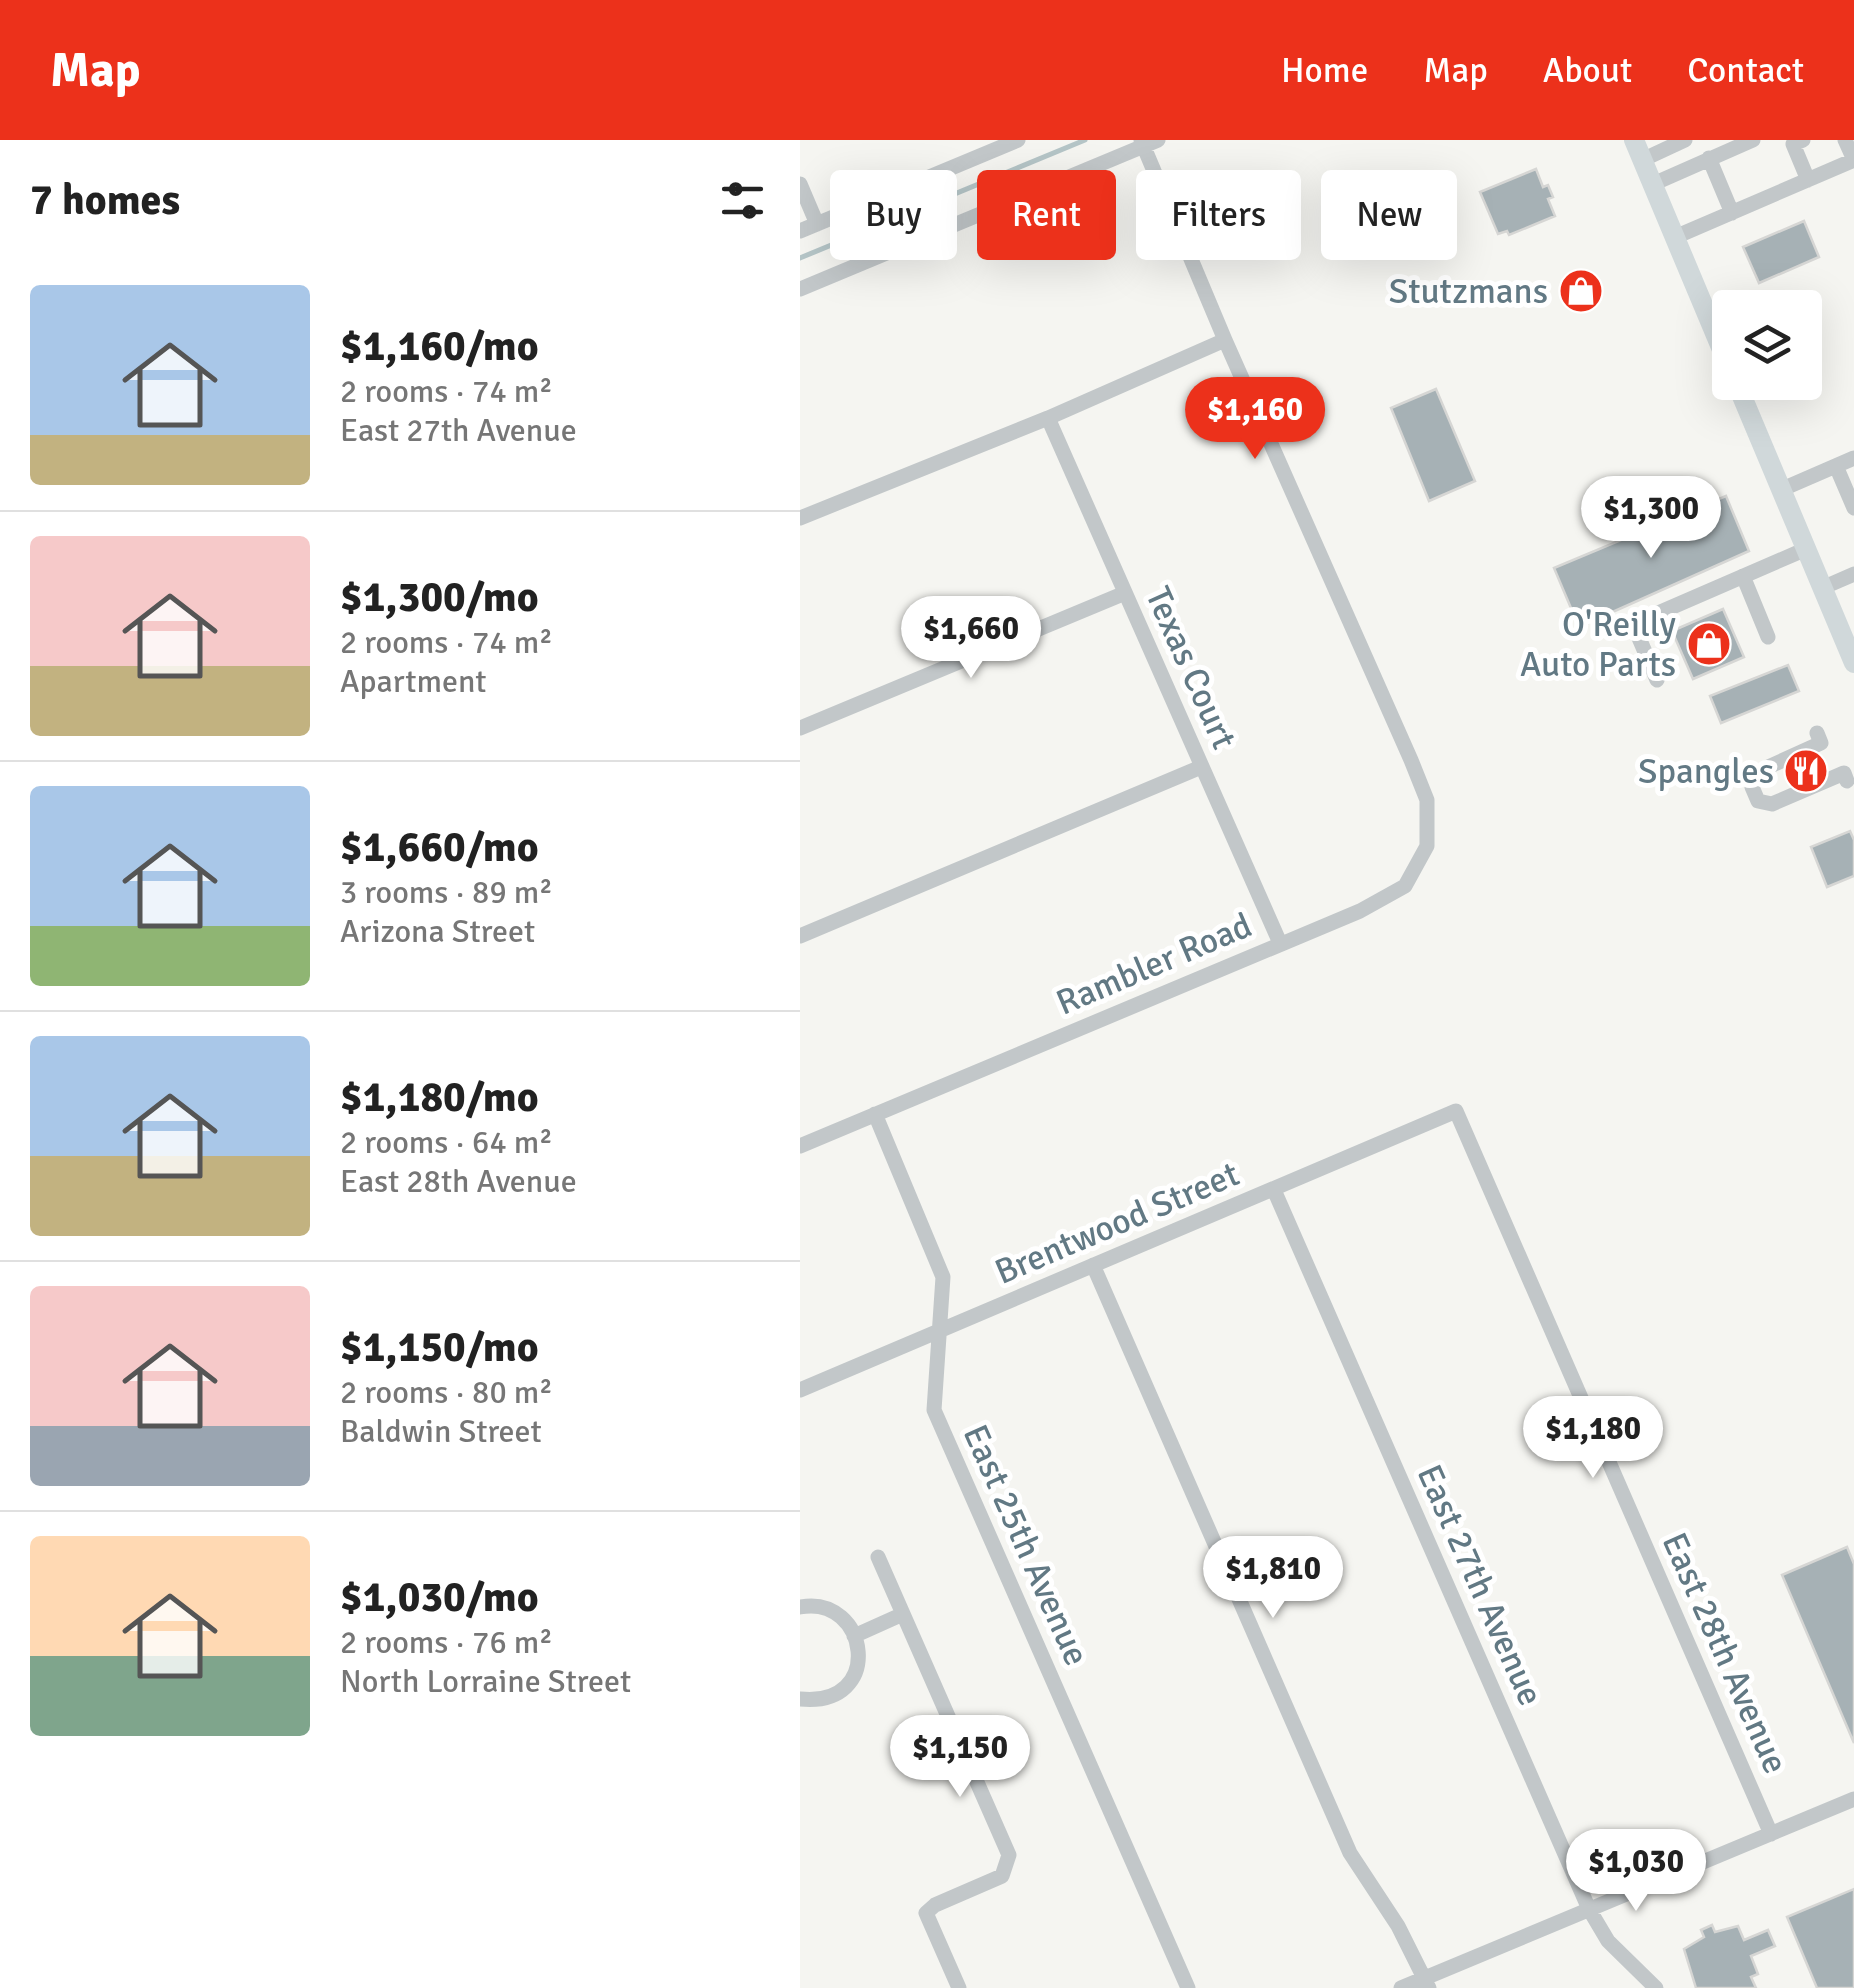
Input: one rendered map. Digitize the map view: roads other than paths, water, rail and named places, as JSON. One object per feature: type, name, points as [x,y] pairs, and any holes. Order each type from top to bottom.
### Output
[{"type":"main road","points":[[1638,150],[1712,326]]},
{"type":"main road","points":[[1743,400],[1854,663]]},
{"type":"street","points":[[800,231],[1018,140]]},
{"type":"street","points":[[1638,150],[1685,140]]},
{"type":"street","points":[[1652,184],[1753,140]]},
{"type":"street","points":[[1803,140],[1793,144],[1808,180]]},
{"type":"street","points":[[1675,238],[1854,160],[1845,140]]},
{"type":"street","points":[[800,288],[1147,142],[1225,340],[1048,418],[800,518]]},
{"type":"street","points":[[1710,158],[1732,213]]},
{"type":"street","points":[[800,184],[817,224]]},
{"type":"street","name":"Rambler Road","points":[[800,1146],[1360,912],[1405,886],[1427,846],[1427,800],[1225,340]]},
{"type":"street","name":"Texas Court","points":[[1048,418],[1280,943]]},
{"type":"street","points":[[1780,490],[1854,458]]},
{"type":"street","points":[[1836,466],[1854,508]]},
{"type":"street","points":[[1657,680],[1633,624],[1806,549]]},
{"type":"street","points":[[1822,588],[1854,574]]},
{"type":"street","points":[[1744,576],[1768,637]]},
{"type":"street","points":[[800,728],[1125,593]]},
{"type":"street","points":[[1818,733],[1821,743],[1755,773],[1752,786],[1758,801],[1772,804],[1844,773],[1847,781]]},
{"type":"street","points":[[800,936],[1201,768]]},
{"type":"street","name":"Brentwood Street","points":[[800,1390],[1456,1110]]},
{"type":"street","name":"East 28th Avenue","points":[[1456,1110],[1772,1834]]},
{"type":"street","name":"East 25th Avenue","points":[[875,1114],[942,1277],[934,1410],[1188,1988]]},
{"type":"street","name":"East 27th Avenue","points":[[1274,1190],[1590,1909],[1608,1941],[1656,1988]]},
{"type":"street","points":[[1092,1265],[1350,1854],[1398,1926],[1426,1983]]},
{"type":"street","points":[[878,1557],[1009,1856],[1002,1876],[935,1905],[926,1913],[958,1988]]},
{"type":"street","points":[[800,1607],[818,1606],[836,1614],[860,1649],[857,1673],[844,1688],[816,1700],[800,1698]]},
{"type":"street","points":[[854,1636],[902,1614]]},
{"type":"street","points":[[1400,1988],[1426,1983],[1590,1909],[1854,1799]]},
{"type":"waterway","points":[[800,258],[1085,140]]},
{"type":"place","name":"Stutzmans","points":[[1581,291]]},
{"type":"place","name":"O'Reilly Auto Parts","points":[[1709,644]]},
{"type":"place","name":"Spangles","points":[[1806,771]]}]
